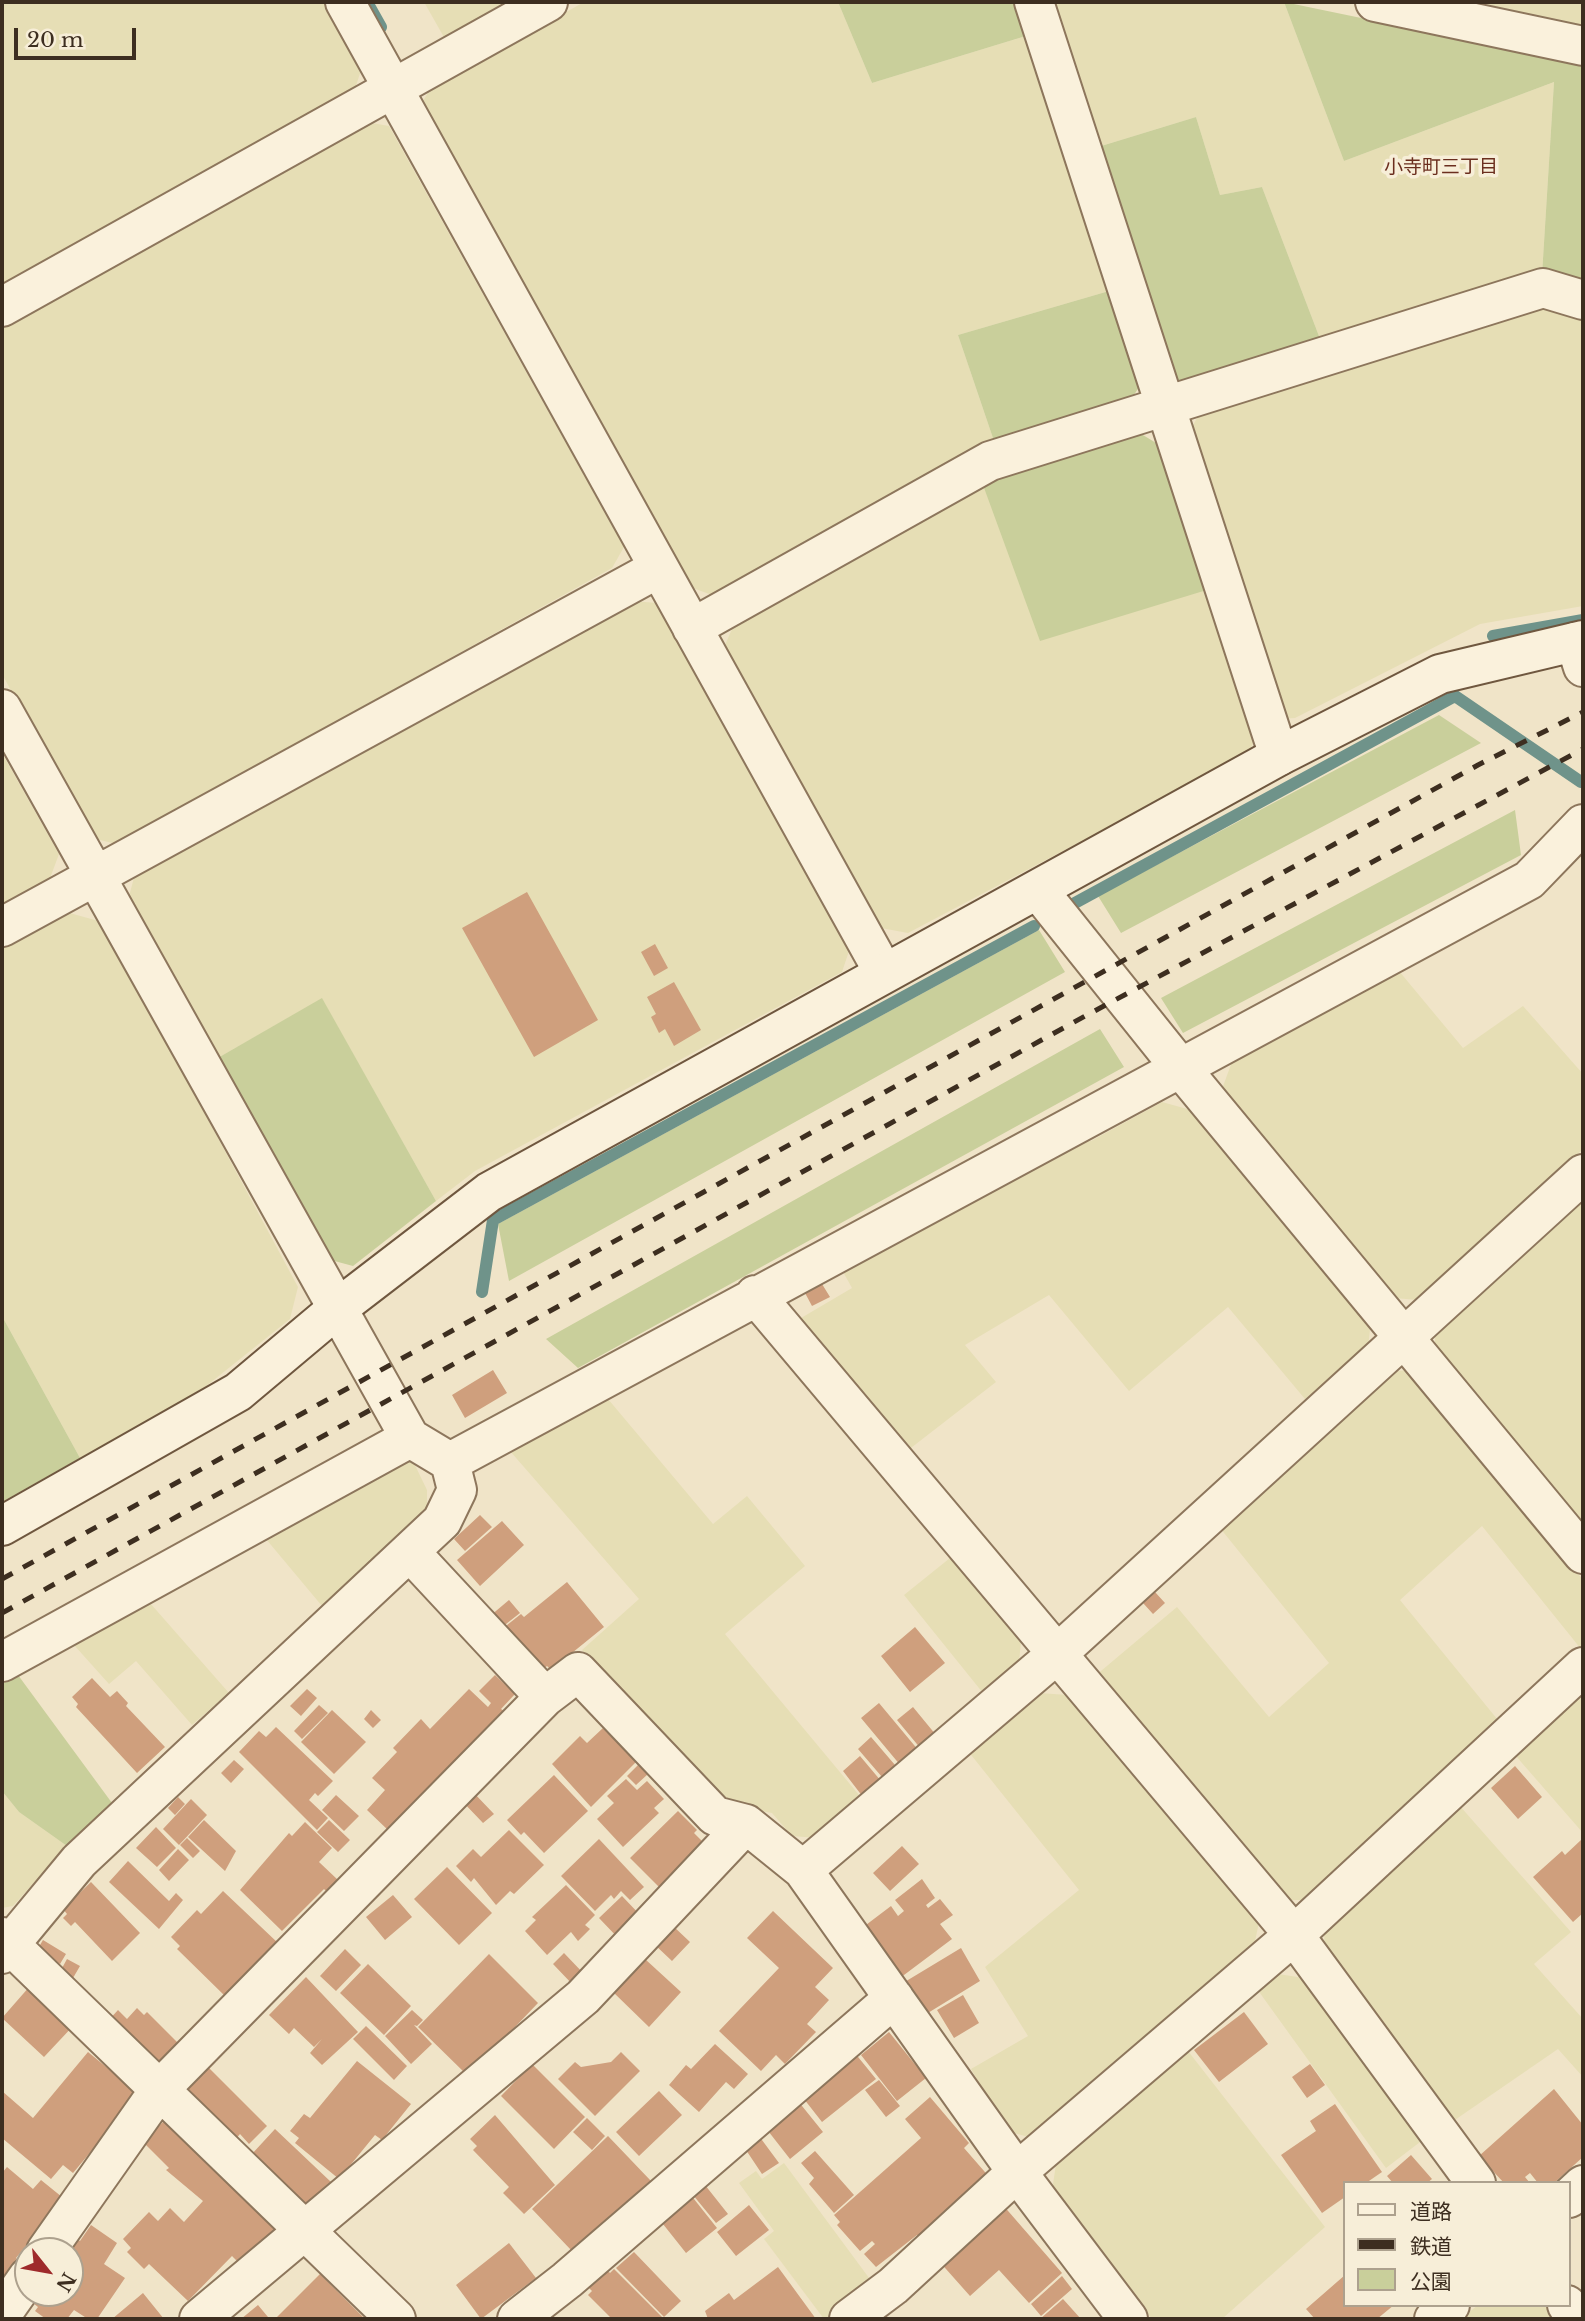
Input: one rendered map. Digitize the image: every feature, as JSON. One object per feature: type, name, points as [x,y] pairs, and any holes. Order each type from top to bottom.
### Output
[{"type":"street","points":[[345,2],[884,974]]},
{"type":"street","points":[[2,307],[548,2]]},
{"type":"street","points":[[1034,2],[1279,756]]},
{"type":"street","points":[[1375,2],[1583,46]]},
{"type":"street","points":[[692,628],[990,461],[1543,288],[1583,300]]},
{"type":"street","points":[[2,927],[94,874],[659,568]]},
{"type":"street","points":[[2,1526],[238,1392],[338,1308],[489,1192],[1279,756],[1440,674],[1581,650]]},
{"type":"street","points":[[2,709],[410,1438],[450,1462],[457,1490],[442,1521],[79,1861],[5,1945],[160,2089],[397,2319]]},
{"type":"street","points":[[450,1462],[1179,1066],[1529,880],[1583,824]]},
{"type":"street","points":[[1038,890],[1179,1066],[1583,1554]]},
{"type":"street","points":[[803,1870],[1057,1654],[1583,1174]]},
{"type":"street","points":[[755,1295],[1294,1935],[1475,2181]]},
{"type":"street","points":[[2,1662],[410,1438]]},
{"type":"street","points":[[410,1552],[545,1697]]},
{"type":"street","points":[[849,2319],[893,2286],[1017,2172],[1294,1935],[1583,1667]]},
{"type":"street","points":[[56,2237],[160,2089],[545,1697],[578,1672],[715,1816],[746,1824],[803,1870],[1017,2172],[1128,2319]]},
{"type":"street","points":[[199,2319],[583,1997],[746,1824]]},
{"type":"street","points":[[517,2319],[568,2280],[894,1998]]},
{"type":"street","points":[[2,2314],[14,2297]]},
{"type":"street","points":[[1434,2319],[1448,2307]]},
{"type":"shaded area","points":[[2,2],[328,2],[363,64],[352,98],[2,291]]},
{"type":"shaded area","points":[[424,2],[511,2],[445,39]]},
{"type":"shaded area","points":[[584,2],[838,2],[872,83],[1029,35],[1109,291],[958,335],[995,444],[712,595],[690,587],[419,108],[430,89]]},
{"type":"shaded area","points":[[1052,2],[1284,2],[1344,161],[1554,82],[1542,275],[1322,344],[1262,187],[1220,195],[1196,117],[1098,147]]},
{"type":"shaded area","points":[[1475,2],[1583,2],[1583,26]]},
{"type":"shaded area","points":[[366,122],[389,126],[624,547],[612,568],[116,844],[92,838],[2,674],[2,324]]},
{"type":"shaded area","points":[[1547,302],[1583,313],[1583,606],[1480,624],[1295,718],[1279,719],[1187,435],[1199,415]]},
{"type":"shaded area","points":[[983,485],[1210,589],[1259,733],[1248,753],[908,933],[881,928],[722,652],[732,629]]},
{"type":"shaded area","points":[[633,601],[657,603],[851,945],[842,972],[475,1171],[436,1201],[322,999],[216,1059],[128,900],[135,874]]},
{"type":"shaded area","points":[[2,753],[59,854],[49,881],[2,908]]},
{"type":"shaded area","points":[[66,912],[102,922],[298,1287],[290,1319],[200,1391],[80,1458],[2,1316],[2,947]]},
{"type":"shaded area","points":[[1399,971],[1463,1048],[1523,1006],[1583,1074],[1583,1149],[1418,1300],[1394,1298],[1222,1089],[1233,1059]]},
{"type":"shaded area","points":[[1162,1102],[1198,1112],[1371,1320],[1368,1348],[1305,1399],[1228,1307],[1129,1391],[1049,1295],[965,1345],[996,1382],[907,1451],[796,1321],[852,1288],[842,1270],[1083,1137],[1091,1141]]},
{"type":"shaded area","points":[[1583,1191],[1583,1530],[1435,1351],[1435,1324]]},
{"type":"shaded area","points":[[1411,1370],[1583,1580],[1583,1647],[1581,1649],[1482,1526],[1400,1600],[1502,1725],[1314,1900],[1287,1900],[1095,1676],[1177,1607],[1269,1717],[1329,1663],[1220,1528],[1384,1372]]},
{"type":"shaded area","points":[[608,1399],[713,1524],[747,1496],[805,1566],[725,1634],[864,1801],[818,1838],[792,1836],[772,1813],[734,1806],[582,1650],[639,1599],[510,1451]]},
{"type":"shaded area","points":[[412,1459],[427,1490],[427,1511],[322,1606],[266,1539]]},
{"type":"shaded area","points":[[950,1558],[1021,1641],[1018,1673],[987,1698],[904,1595]]},
{"type":"shaded area","points":[[150,1603],[229,1693],[192,1725],[136,1661],[109,1684],[74,1645]]},
{"type":"shaded area","points":[[1583,1690],[1583,1833],[1515,1755]]},
{"type":"shaded area","points":[[1039,1693],[1067,1695],[1259,1922],[1253,1951],[1032,2138],[1007,2131],[971,2069],[1028,2036],[985,1967],[1079,1890],[968,1751]]},
{"type":"shaded area","points":[[2,1791],[19,1812],[67,1846],[13,1906],[2,1908]]},
{"type":"shaded area","points":[[1459,1805],[1571,1932],[1534,1964],[1583,2019],[1583,2077],[1558,2049],[1449,2124],[1325,1957],[1324,1931]]},
{"type":"shaded area","points":[[1278,1974],[1304,1978],[1424,2139],[1386,2168],[1257,1989]]},
{"type":"shaded area","points":[[1188,2051],[1325,2227],[1222,2319],[1152,2319],[1052,2191],[1056,2164]]},
{"type":"shaded area","points":[[784,2163],[875,2286],[831,2319],[824,2319],[764,2239],[774,2231],[739,2183],[756,2171],[762,2179]]},
{"type":"shaded area","points":[[1476,2307],[1550,2307],[1559,2319],[1461,2319]]},
{"type":"green space","points":[[838,2],[1018,2],[1029,35],[872,83]]},
{"type":"green space","points":[[1284,2],[1583,64],[1583,288],[1542,275],[1554,82],[1344,161]]},
{"type":"green space","points":[[1196,117],[1220,195],[1262,187],[1322,344],[1185,387],[1170,378],[1098,147]]},
{"type":"green space","points":[[1109,291],[1139,387],[1127,406],[995,444],[958,335]]},
{"type":"green space","points":[[1138,432],[1161,446],[1210,589],[1040,641],[983,485],[999,476]]},
{"type":"green space","points":[[1439,715],[1481,743],[1121,933],[1098,896]]},
{"type":"green space","points":[[1515,810],[1521,855],[1183,1033],[1161,998]]},
{"type":"green space","points":[[1039,930],[1065,972],[509,1281],[498,1224]]},
{"type":"green space","points":[[322,998],[436,1201],[353,1266],[327,1259],[216,1059]]},
{"type":"green space","points":[[1100,1029],[1124,1067],[578,1368],[546,1339]]},
{"type":"green space","points":[[2,1316],[80,1458],[2,1502]]},
{"type":"green space","points":[[18,1675],[112,1803],[67,1846],[19,1812],[2,1791],[2,1684]]},
{"type":"building","points":[[527,892],[598,1020],[534,1057],[462,928]]},
{"type":"building","points":[[655,944],[668,968],[654,976],[641,952]]},
{"type":"building","points":[[674,982],[701,1030],[674,1046],[665,1029],[659,1033],[651,1017],[656,1014],[647,997]]},
{"type":"building","points":[[822,1284],[830,1297],[812,1306],[805,1293]]},
{"type":"building","points":[[493,1370],[507,1393],[465,1418],[452,1395]]},
{"type":"building","points":[[480,1515],[492,1527],[465,1551],[454,1539]]},
{"type":"building","points":[[502,1521],[524,1545],[480,1586],[457,1560]]},
{"type":"building","points":[[567,1582],[604,1627],[551,1670],[547,1666],[538,1673],[502,1629],[521,1614],[524,1617]]},
{"type":"building","points":[[1155,1592],[1165,1603],[1153,1614],[1143,1603]]},
{"type":"building","points":[[509,1600],[520,1613],[501,1628],[490,1616]]},
{"type":"building","points":[[915,1627],[945,1663],[910,1692],[881,1656]]},
{"type":"building","points":[[495,1675],[515,1694],[501,1709],[504,1711],[389,1831],[367,1810],[385,1790],[372,1778],[397,1752],[393,1748],[421,1719],[430,1729],[469,1689],[488,1707],[491,1703],[479,1691]]},
{"type":"building","points":[[92,1678],[110,1697],[117,1691],[128,1703],[126,1706],[165,1747],[137,1773],[76,1707],[78,1704],[72,1697]]},
{"type":"building","points":[[307,1689],[317,1698],[301,1716],[290,1706]]},
{"type":"building","points":[[879,1703],[919,1751],[901,1766],[861,1718]]},
{"type":"building","points":[[319,1705],[328,1713],[302,1739],[294,1731]]},
{"type":"building","points":[[913,1707],[936,1735],[921,1749],[897,1720]]},
{"type":"building","points":[[332,1710],[366,1742],[334,1774],[301,1742]]},
{"type":"building","points":[[371,1710],[381,1720],[373,1728],[364,1719]]},
{"type":"building","points":[[276,1727],[333,1781],[318,1796],[315,1793],[309,1800],[328,1818],[317,1830],[239,1752],[259,1731],[266,1737]]},
{"type":"building","points":[[603,1728],[636,1762],[591,1807],[552,1764],[580,1736],[587,1743]]},
{"type":"building","points":[[871,1737],[895,1765],[882,1777],[858,1749]]},
{"type":"building","points":[[860,1756],[881,1781],[863,1797],[843,1771]]},
{"type":"building","points":[[234,1760],[244,1769],[231,1783],[221,1773]]},
{"type":"building","points":[[638,1765],[648,1774],[636,1785],[627,1776]]},
{"type":"building","points":[[1515,1766],[1542,1797],[1518,1819],[1491,1788]]},
{"type":"building","points":[[554,1775],[588,1811],[544,1853],[524,1832],[521,1835],[507,1820]]},
{"type":"building","points":[[626,1779],[637,1790],[647,1781],[664,1799],[654,1808],[659,1813],[623,1847],[597,1819],[614,1803],[607,1796]]},
{"type":"building","points":[[472,1791],[494,1814],[483,1823],[462,1801]]},
{"type":"building","points":[[336,1795],[359,1816],[344,1831],[322,1810]]},
{"type":"building","points":[[178,1797],[185,1804],[175,1815],[168,1808]]},
{"type":"building","points":[[191,1799],[207,1815],[179,1845],[163,1829]]},
{"type":"building","points":[[678,1811],[697,1830],[694,1833],[705,1844],[664,1892],[630,1858]]},
{"type":"building","points":[[204,1820],[236,1851],[225,1871],[188,1837]]},
{"type":"building","points":[[329,1820],[350,1840],[338,1852],[317,1832]]},
{"type":"building","points":[[305,1822],[332,1848],[319,1862],[338,1880],[327,1892],[324,1889],[282,1931],[240,1890],[289,1833],[292,1836]]},
{"type":"building","points":[[156,1827],[176,1848],[157,1867],[136,1848]]},
{"type":"building","points":[[509,1830],[544,1865],[514,1894],[510,1891],[496,1905],[474,1878],[471,1882],[456,1866],[473,1849],[481,1857]]},
{"type":"building","points":[[187,1838],[200,1851],[193,1858],[180,1845]]},
{"type":"building","points":[[599,1839],[644,1887],[630,1900],[621,1891],[614,1899],[611,1895],[595,1911],[561,1876]]},
{"type":"building","points":[[1581,1840],[1583,1913],[1573,1922],[1533,1877],[1562,1851],[1565,1855]]},
{"type":"building","points":[[902,1846],[919,1864],[890,1891],[873,1873]]},
{"type":"building","points":[[178,1849],[189,1860],[169,1881],[159,1870]]},
{"type":"building","points":[[128,1861],[169,1901],[176,1893],[183,1900],[159,1929],[109,1882]]},
{"type":"building","points":[[447,1867],[492,1913],[459,1945],[414,1899]]},
{"type":"building","points":[[922,1879],[935,1898],[926,1905],[928,1908],[940,1899],[953,1915],[940,1924],[952,1939],[896,1981],[858,1931],[891,1906],[898,1916],[904,1911],[895,1900]]},
{"type":"building","points":[[91,1882],[140,1933],[112,1961],[75,1922],[71,1926],[63,1918],[67,1914],[63,1909]]},
{"type":"building","points":[[566,1885],[595,1915],[585,1925],[590,1929],[578,1941],[571,1932],[547,1955],[525,1931],[536,1920],[532,1917]]},
{"type":"building","points":[[223,1891],[278,1943],[226,1997],[177,1949],[180,1946],[171,1937],[197,1910],[201,1914]]},
{"type":"building","points":[[393,1895],[412,1917],[385,1940],[366,1917]]},
{"type":"building","points":[[622,1896],[643,1918],[620,1940],[599,1918]]},
{"type":"building","points":[[773,1911],[833,1968],[815,1987],[829,2000],[807,2024],[816,2032],[785,2064],[776,2055],[761,2071],[719,2031],[779,1968],[747,1938]]},
{"type":"building","points":[[672,1925],[690,1942],[672,1961],[654,1944]]},
{"type":"building","points":[[43,1940],[66,1954],[60,1964],[37,1950]]},
{"type":"building","points":[[961,1948],[980,1981],[923,2016],[903,1983]]},
{"type":"building","points":[[345,1949],[361,1965],[336,1991],[320,1976]]},
{"type":"building","points":[[564,1953],[585,1975],[574,1986],[553,1964]]},
{"type":"building","points":[[489,1954],[538,2003],[468,2076],[418,2027]]},
{"type":"building","points":[[67,1959],[80,1966],[73,1978],[61,1970]]},
{"type":"building","points":[[645,1959],[681,1992],[649,2027],[613,1992]]},
{"type":"building","points":[[368,1964],[411,2006],[384,2035],[340,1993]]},
{"type":"building","points":[[306,1977],[358,2032],[322,2065],[310,2053],[322,2039],[314,2047],[294,2028],[289,2034],[269,2015]]},
{"type":"building","points":[[30,1986],[74,2025],[44,2057],[2,2018]]},
{"type":"building","points":[[963,1995],[979,2023],[954,2038],[937,2010]]},
{"type":"building","points":[[137,2008],[144,2015],[147,2012],[179,2044],[156,2069],[107,2022],[118,2010],[127,2019]]},
{"type":"building","points":[[412,2010],[423,2020],[417,2026],[414,2025],[432,2044],[411,2064],[385,2036]]},
{"type":"building","points":[[1244,2012],[1268,2044],[1219,2082],[1194,2050]]},
{"type":"building","points":[[366,2026],[407,2066],[394,2080],[353,2039]]},
{"type":"building","points":[[889,2032],[926,2078],[897,2101],[861,2055]]},
{"type":"building","points":[[715,2044],[748,2074],[734,2089],[726,2082],[699,2112],[669,2085],[686,2065],[691,2069]]},
{"type":"building","points":[[88,2052],[139,2094],[73,2173],[63,2165],[51,2179],[2,2138],[2,2091],[33,2118]]},
{"type":"building","points":[[621,2052],[640,2071],[595,2116],[558,2079],[575,2062],[581,2067],[611,2062]]},
{"type":"building","points":[[854,2052],[876,2079],[822,2122],[804,2099]]},
{"type":"building","points":[[357,2061],[411,2104],[382,2140],[375,2135],[339,2179],[295,2143],[299,2138],[290,2131],[304,2114],[310,2118]]},
{"type":"building","points":[[532,2064],[585,2117],[554,2149],[501,2096]]},
{"type":"building","points":[[1310,2064],[1325,2085],[1307,2098],[1292,2077]]},
{"type":"building","points":[[209,2068],[267,2126],[249,2144],[240,2134],[234,2141],[185,2093]]},
{"type":"building","points":[[879,2080],[900,2106],[886,2117],[865,2090]]},
{"type":"building","points":[[1554,2089],[1583,2125],[1583,2157],[1556,2181],[1536,2181],[1530,2173],[1525,2177],[1528,2181],[1502,2181],[1479,2156]]},
{"type":"building","points":[[659,2091],[682,2115],[639,2156],[616,2132]]},
{"type":"building","points":[[930,2097],[969,2143],[964,2148],[991,2179],[919,2237],[917,2235],[876,2267],[864,2254],[875,2244],[872,2241],[860,2251],[837,2225],[840,2222],[834,2215],[921,2138],[905,2119]]},
{"type":"building","points":[[798,2101],[823,2132],[790,2159],[765,2127]]},
{"type":"building","points":[[1335,2104],[1382,2172],[1369,2181],[1344,2181],[1344,2198],[1322,2213],[1281,2155],[1316,2131],[1310,2121]]},
{"type":"building","points":[[495,2115],[555,2185],[524,2214],[503,2193],[509,2187],[473,2150],[477,2146],[470,2139]]},
{"type":"building","points":[[168,2117],[278,2226],[241,2265],[232,2256],[188,2301],[149,2264],[144,2269],[127,2252],[131,2248],[123,2239],[149,2212],[158,2221],[170,2208],[184,2222],[203,2201],[166,2170],[169,2168],[143,2142]]},
{"type":"building","points":[[587,2118],[605,2136],[592,2150],[573,2132]]},
{"type":"building","points":[[275,2129],[331,2182],[307,2207],[251,2155]]},
{"type":"building","points":[[608,2136],[651,2181],[582,2248],[577,2244],[571,2250],[532,2209]]},
{"type":"building","points":[[759,2136],[779,2163],[762,2174],[744,2147]]},
{"type":"building","points":[[815,2151],[854,2195],[834,2213],[809,2184],[814,2178],[801,2163]]},
{"type":"building","points":[[1411,2155],[1432,2179],[1391,2181],[1387,2176]]},
{"type":"building","points":[[7,2167],[33,2189],[41,2180],[62,2197],[57,2208],[33,2237],[14,2237],[14,2273],[8,2280],[2,2275],[2,2173]]},
{"type":"building","points":[[705,2185],[728,2214],[716,2223],[693,2195]]},
{"type":"building","points":[[690,2194],[717,2228],[686,2253],[659,2219]]},
{"type":"building","points":[[1002,2204],[1062,2273],[1029,2303],[999,2270],[970,2296],[938,2260]]},
{"type":"building","points":[[749,2205],[769,2230],[736,2256],[717,2232]]},
{"type":"building","points":[[91,2225],[117,2243],[104,2264],[125,2278],[97,2319],[88,2319],[74,2310],[67,2319],[46,2319],[35,2311],[38,2307],[84,2307],[83,2237]]},
{"type":"building","points":[[509,2243],[536,2278],[481,2319],[456,2285]]},
{"type":"building","points":[[634,2252],[681,2301],[664,2317],[616,2268]]},
{"type":"building","points":[[778,2267],[816,2319],[708,2319],[705,2311],[729,2293],[734,2300]]},
{"type":"building","points":[[606,2269],[610,2273],[614,2269],[664,2319],[612,2319],[588,2295],[592,2291],[588,2287]]},
{"type":"building","points":[[320,2274],[365,2319],[275,2319]]},
{"type":"building","points":[[1062,2276],[1072,2289],[1041,2316],[1031,2304]]},
{"type":"building","points":[[1344,2276],[1344,2307],[1392,2307],[1377,2319],[1315,2319],[1306,2309]]},
{"type":"building","points":[[143,2293],[164,2319],[112,2319]]},
{"type":"building","points":[[1063,2299],[1081,2319],[1040,2319]]},
{"type":"building","points":[[258,2305],[268,2317],[241,2319]]},
{"type":"waterway","points":[[367,2],[381,27]]},
{"type":"waterway","points":[[1493,636],[1583,620]]},
{"type":"waterway","points":[[1073,904],[1455,696],[1581,782]]},
{"type":"waterway","points":[[482,1292],[493,1220],[1034,926]]},
{"type":"railway","points":[[2,1579],[1478,765],[1583,712]]},
{"type":"railway","points":[[2,1613],[1087,1015],[1583,749]]},
{"type":"district","name":"小寺町三丁目","points":[[1441,168]]}]
